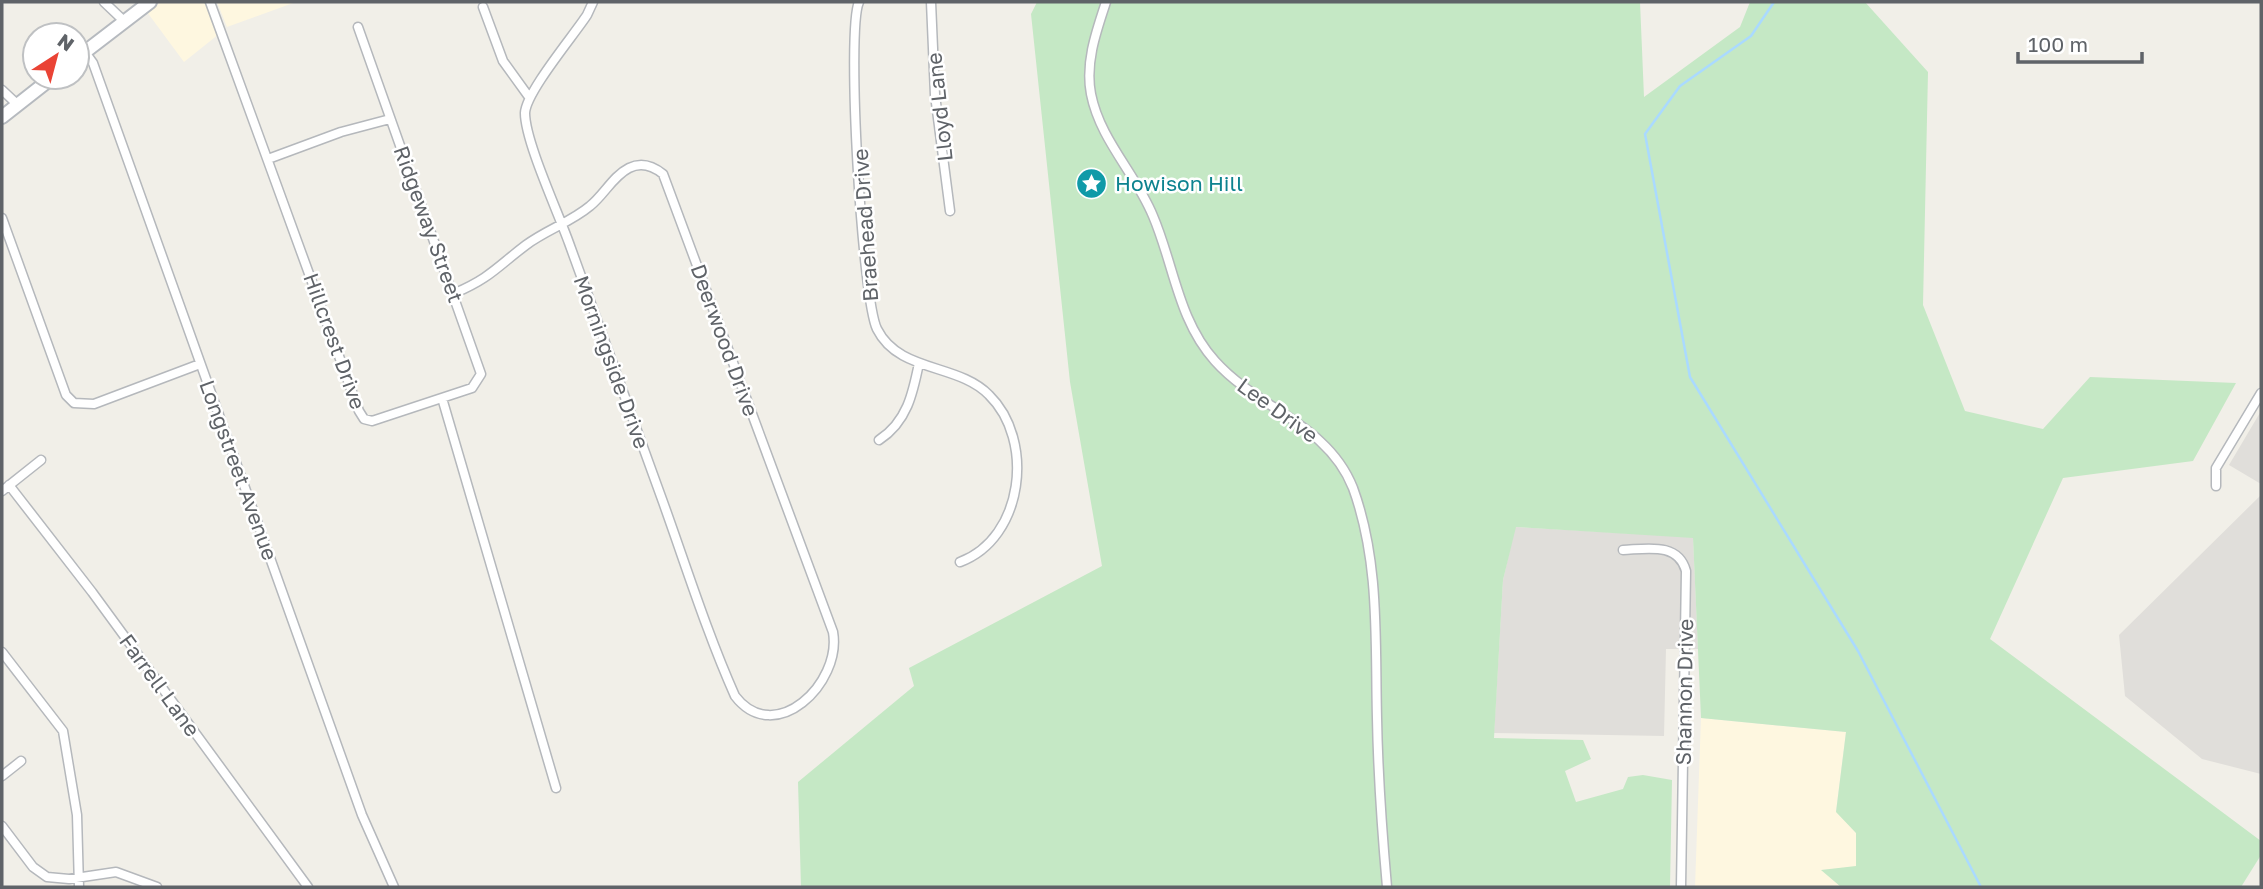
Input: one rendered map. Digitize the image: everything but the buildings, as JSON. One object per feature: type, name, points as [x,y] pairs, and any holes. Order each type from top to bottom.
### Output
[{"type":"main road","points":[[91,47],[150,2]]},
{"type":"main road","points":[[2,117],[36,91]]},
{"type":"street","points":[[104,2],[124,21]]},
{"type":"street","name":"Hillcrest Drive","points":[[210,2],[364,419],[374,421],[442,398]]},
{"type":"street","points":[[483,7],[503,61],[529,97],[587,15],[593,2]]},
{"type":"street","name":"Braehead Drive","points":[[859,2],[855,12],[853,55],[869,303],[881,336],[903,356],[959,377],[987,392],[1001,410],[1012,439],[1018,481],[1012,506],[984,546],[960,562]]},
{"type":"street","name":"Lloyd Lane","points":[[931,2],[935,95],[950,211]]},
{"type":"street","name":"Lee Drive","points":[[1107,2],[1089,65],[1091,96],[1108,138],[1154,217],[1194,332],[1230,376],[1306,428],[1326,445],[1341,465],[1358,503],[1372,562],[1375,591],[1378,767],[1387,887]]},
{"type":"street","name":"Ridgeway Street","points":[[358,27],[455,293],[481,374],[472,388],[442,398]]},
{"type":"street","name":"Longstreet Avenue","points":[[91,62],[362,815],[394,887]]},
{"type":"street","points":[[2,90],[18,105]]},
{"type":"street","name":"Morningside Drive","points":[[529,97],[525,113],[528,128],[728,679],[741,703],[754,713],[768,716]]},
{"type":"street","points":[[268,159],[341,132],[390,119]]},
{"type":"street","name":"Deerwood Drive","points":[[455,293],[494,274],[525,246],[591,205],[620,174],[635,165],[657,169],[669,183],[834,632],[834,662],[824,680],[795,707],[768,716]]},
{"type":"street","points":[[2,218],[66,395],[74,403],[84,406],[94,404],[200,364]]},
{"type":"street","points":[[879,440],[902,419],[919,363]]},
{"type":"street","points":[[2216,486],[2216,468],[2261,393]]},
{"type":"street","points":[[442,398],[556,788]]},
{"type":"street","name":"Farrell Lane","points":[[41,460],[5,488],[92,592],[308,887]]},
{"type":"street","name":"Shannon Drive","points":[[1623,550],[1665,549],[1678,556],[1685,567],[1681,887]]},
{"type":"street","points":[[2,652],[63,731],[77,815],[78,883]]},
{"type":"street","points":[[2,776],[21,761]]},
{"type":"street","points":[[2,826],[39,873],[55,880],[78,883],[116,872],[158,887]]},
{"type":"shaded area","points":[[161,2],[207,2],[219,34],[184,62],[147,12]]},
{"type":"shaded area","points":[[217,2],[296,2],[227,27]]},
{"type":"shaded area","points":[[2261,411],[2261,484],[2229,465]]},
{"type":"shaded area","points":[[2261,495],[2261,774],[2202,759],[2125,696],[2119,635]]},
{"type":"shaded area","points":[[1515,527],[1693,537],[1698,649],[1666,649],[1664,736],[1494,733],[1503,580]]},
{"type":"shaded area","points":[[1701,718],[1846,732],[1836,811],[1856,833],[1856,867],[1822,870],[1841,887],[1695,887]]},
{"type":"green space","points":[[1037,2],[1640,2],[1644,97],[1740,27],[1750,2],[1865,2],[1928,72],[1923,305],[1965,411],[2043,429],[2090,377],[2236,383],[2193,461],[2063,478],[1990,639],[2261,841],[2261,855],[2241,887],[1841,887],[1821,870],[1856,866],[1856,833],[1836,812],[1846,732],[1701,718],[1693,538],[1516,527],[1503,580],[1494,738],[1583,740],[1591,759],[1565,771],[1576,802],[1623,789],[1628,777],[1643,775],[1672,780],[1670,887],[801,887],[798,782],[914,686],[909,668],[1102,566],[1070,382],[1031,14]]},
{"type":"waterway","points":[[1774,2],[1751,36],[1680,86],[1645,134],[1690,377],[1858,651],[1981,887]]},
{"type":"place","name":"Howison Hill","points":[[1092,183]]}]
